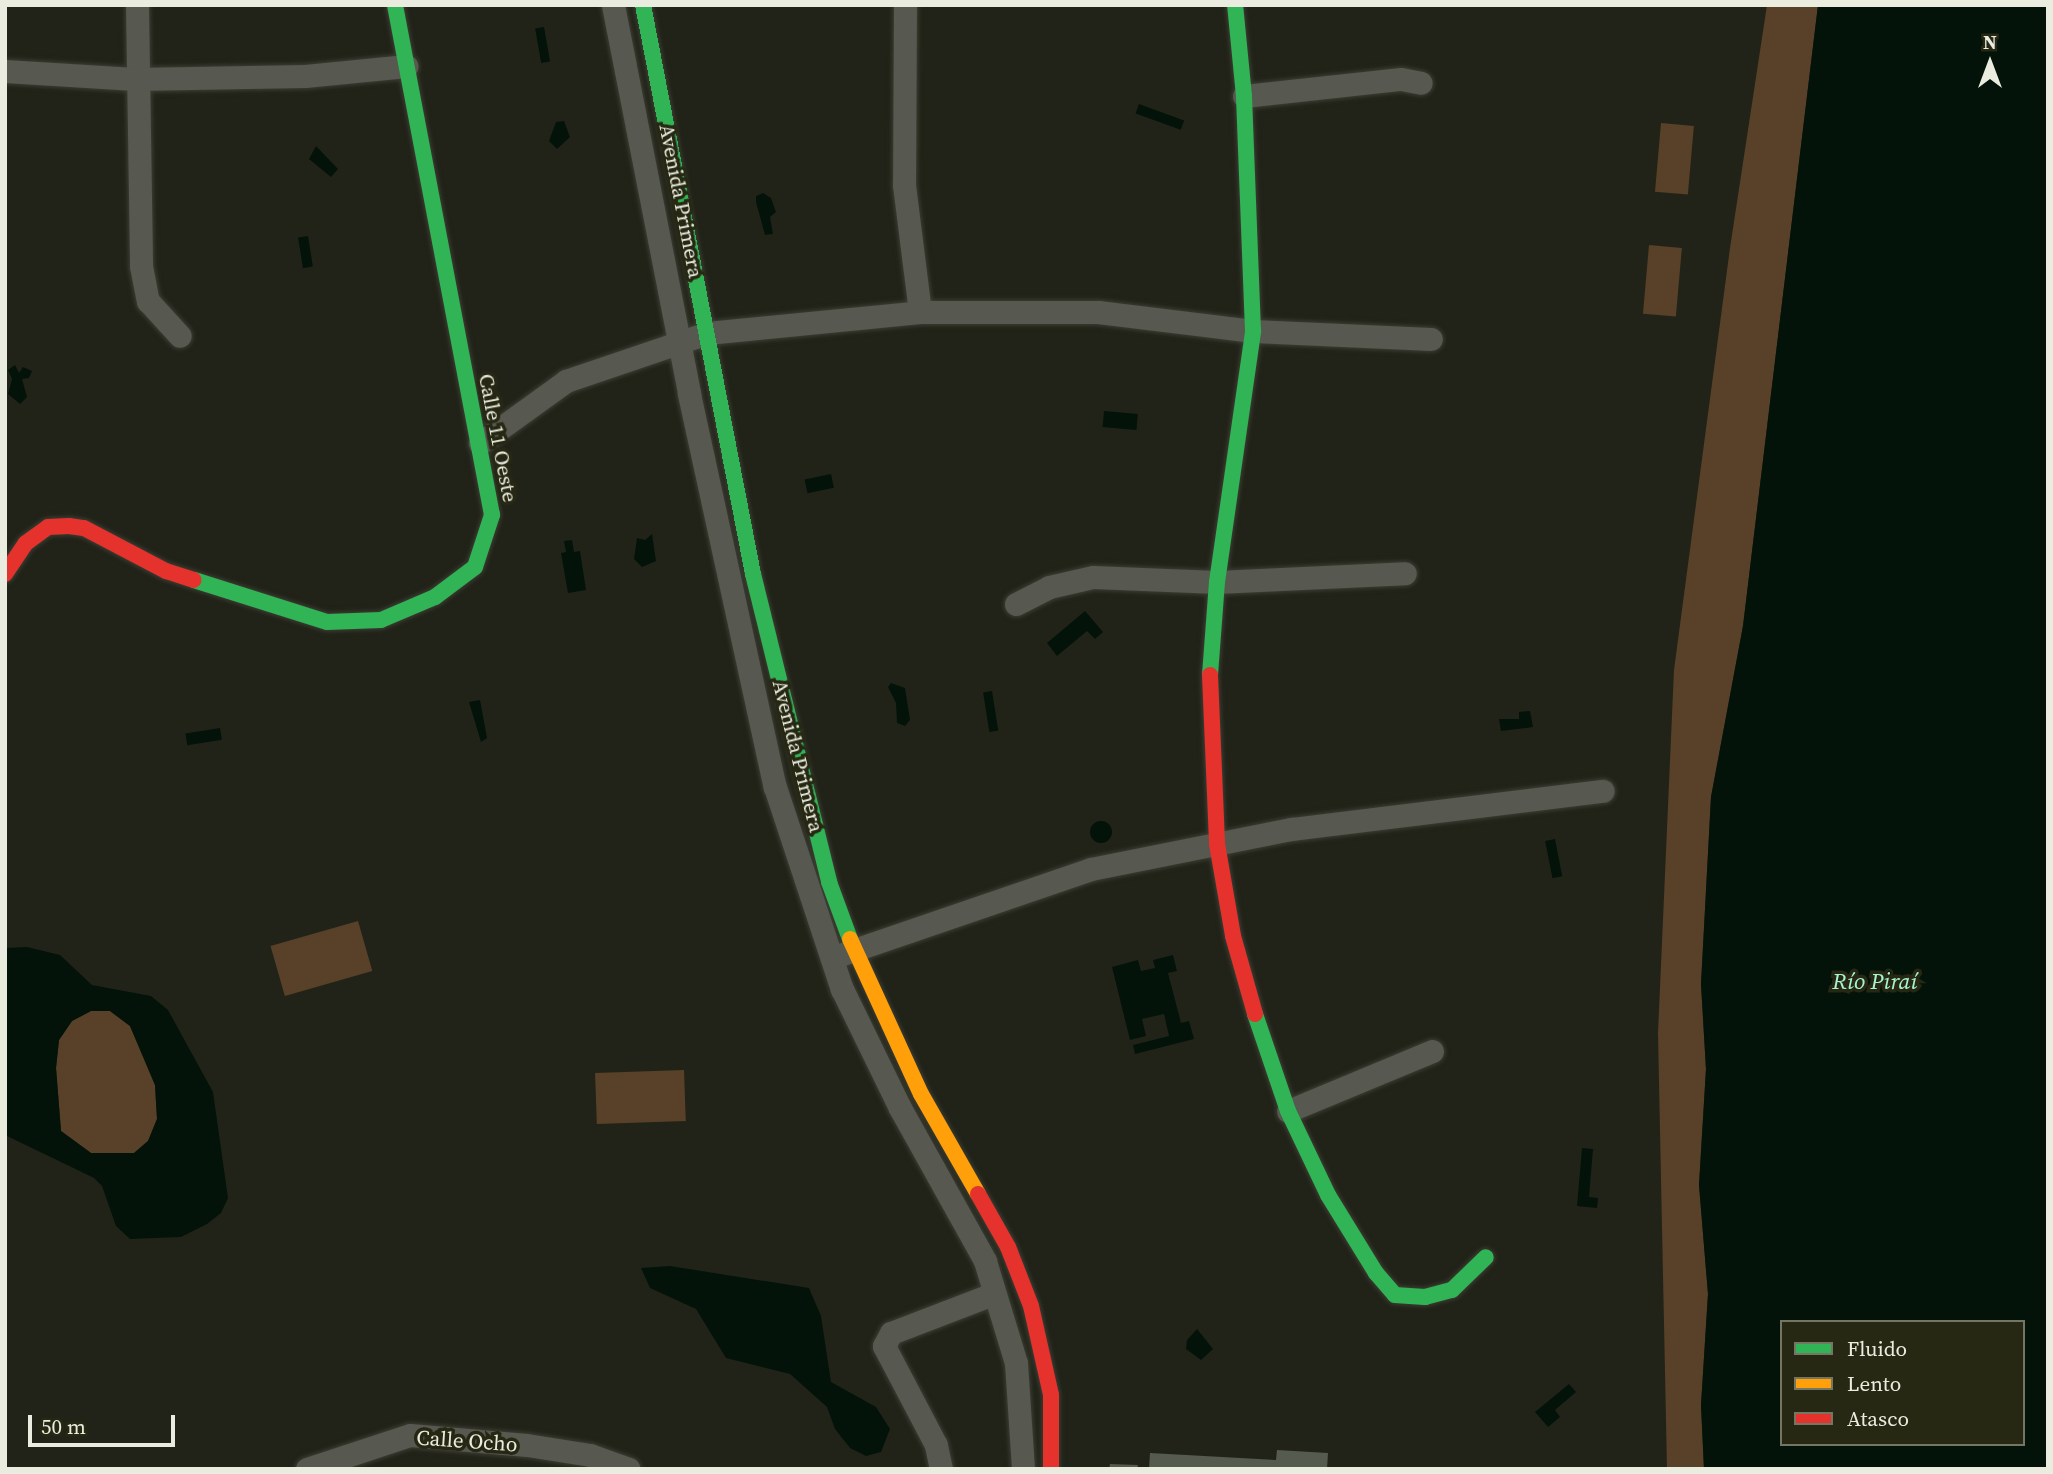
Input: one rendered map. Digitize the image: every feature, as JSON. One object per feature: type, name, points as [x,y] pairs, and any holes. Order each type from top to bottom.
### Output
[{"type":"street","points":[[137,5],[135,79],[142,266],[148,301],[180,337]]},
{"type":"street","name":"Calle 11 Oeste","points":[[5,574],[26,543],[48,527],[84,528],[166,571],[327,622],[381,620],[435,597],[475,567],[492,516],[395,5]]},
{"type":"street","name":"Avenida Primera","points":[[613,5],[680,340],[775,787],[830,958],[868,1045],[985,1261],[1016,1363],[1023,1469]]},
{"type":"street","name":"Avenida Primera","points":[[643,5],[753,574],[829,882],[854,950],[921,1094],[1008,1247],[1031,1306],[1051,1395],[1051,1469]]},
{"type":"street","points":[[905,5],[904,185],[920,312]]},
{"type":"street","points":[[1235,5],[1244,96],[1253,331],[1217,582],[1209,686],[1217,844],[1233,936],[1270,1066],[1288,1111],[1328,1195],[1376,1273],[1395,1294],[1425,1297],[1452,1290],[1486,1257]]},
{"type":"street","points":[[5,71],[135,79],[305,76],[407,66]]},
{"type":"street","points":[[1244,96],[1401,79],[1421,82]]},
{"type":"street","points":[[480,443],[566,381],[706,332],[920,312],[1098,312],[1253,331],[1431,339]]},
{"type":"street","points":[[1016,604],[1049,587],[1093,577],[1217,582],[1405,573]]},
{"type":"street","points":[[830,958],[1091,869],[1292,829],[1604,790]]},
{"type":"street","points":[[1288,1111],[1432,1051]]},
{"type":"street","points":[[941,1469],[936,1445],[884,1346],[891,1333],[995,1293]]},
{"type":"street","name":"Calle Ocho","points":[[307,1469],[410,1435],[527,1445],[590,1455],[629,1469]]},
{"type":"shaded area","points":[[1767,5],[1818,5],[1743,626],[1711,797],[1701,984],[1706,1069],[1699,1185],[1708,1294],[1701,1405],[1704,1469],[1667,1469],[1658,1033],[1674,670],[1730,248]]},
{"type":"shaded area","points":[[1661,123],[1694,126],[1688,195],[1655,192]]},
{"type":"shaded area","points":[[1649,245],[1682,248],[1676,317],[1643,314]]},
{"type":"shaded area","points":[[358,921],[372,971],[285,996],[271,946]]},
{"type":"shaded area","points":[[91,1011],[110,1011],[130,1026],[155,1085],[157,1119],[148,1141],[134,1153],[91,1153],[61,1131],[56,1068],[59,1040],[72,1021]]},
{"type":"shaded area","points":[[684,1070],[686,1121],[597,1124],[595,1073]]},
{"type":"water","name":"Río Piraí","points":[[1818,5],[2048,5],[2048,1469],[1704,1469],[1701,1405],[1708,1294],[1699,1185],[1706,1069],[1701,984],[1711,797],[1743,626]]},
{"type":"water","points":[[544,27],[550,61],[541,63],[535,29]]},
{"type":"water","points":[[1139,104],[1184,120],[1181,130],[1136,113]]},
{"type":"water","points":[[564,121],[570,137],[557,149],[549,141],[556,122]]},
{"type":"water","points":[[316,146],[338,169],[331,177],[309,159]]},
{"type":"water","points":[[763,193],[771,198],[776,212],[770,217],[773,234],[765,235],[756,202],[756,196]]},
{"type":"water","points":[[308,236],[313,267],[303,268],[298,238]]},
{"type":"water","points":[[15,365],[19,373],[23,367],[32,371],[29,378],[22,379],[27,397],[20,404],[8,394],[12,379],[8,370]]},
{"type":"water","points":[[1104,411],[1138,414],[1136,430],[1103,427]]},
{"type":"water","points":[[831,474],[834,488],[808,493],[805,480]]},
{"type":"water","points":[[652,534],[656,561],[642,567],[634,559],[637,538],[645,540]]},
{"type":"water","points":[[572,540],[574,552],[580,551],[586,590],[568,593],[561,553],[566,552],[564,541]]},
{"type":"water","points":[[1085,611],[1103,632],[1095,639],[1087,631],[1057,656],[1047,643]]},
{"type":"water","points":[[891,683],[905,688],[910,720],[905,726],[897,723],[896,703],[888,687]]},
{"type":"water","points":[[992,691],[998,731],[989,732],[983,692]]},
{"type":"water","points":[[480,700],[487,738],[481,742],[469,702]]},
{"type":"water","points":[[1530,711],[1533,727],[1501,731],[1499,719],[1519,719],[1519,712]]},
{"type":"water","points":[[220,728],[222,740],[187,745],[185,733]]},
{"type":"water","points":[[1097,821],[1105,821],[1112,828],[1112,836],[1105,843],[1097,843],[1090,836],[1090,828]]},
{"type":"water","points":[[1555,839],[1562,876],[1552,878],[1545,841]]},
{"type":"water","points":[[27,947],[60,955],[92,985],[151,996],[168,1010],[213,1092],[228,1198],[221,1213],[207,1224],[181,1237],[130,1239],[116,1226],[102,1186],[94,1178],[5,1135],[5,948]],"holes":[[[91,1011],[110,1011],[130,1026],[155,1085],[157,1119],[148,1141],[134,1153],[91,1153],[61,1131],[56,1068],[59,1040],[72,1021]]]},
{"type":"water","points":[[1173,955],[1177,971],[1168,973],[1181,1023],[1189,1021],[1194,1039],[1135,1054],[1133,1045],[1169,1036],[1164,1014],[1142,1019],[1146,1036],[1130,1040],[1112,967],[1138,960],[1141,971],[1155,968],[1153,960]]},
{"type":"water","points":[[1582,1148],[1593,1149],[1589,1197],[1598,1198],[1597,1208],[1577,1206]]},
{"type":"water","points":[[670,1266],[809,1288],[821,1316],[831,1382],[876,1407],[890,1429],[881,1452],[866,1456],[850,1448],[835,1429],[827,1407],[790,1374],[726,1358],[696,1309],[650,1288],[641,1268]]},
{"type":"water","points":[[1197,1329],[1213,1349],[1201,1360],[1186,1349],[1187,1340]]},
{"type":"water","points":[[1569,1384],[1576,1392],[1555,1410],[1560,1417],[1548,1427],[1535,1412]]},
{"type":"building","points":[[1277,1450],[1328,1453],[1327,1469],[1149,1469],[1150,1453],[1276,1460]]},
{"type":"building","points":[[1110,1464],[1138,1465],[1137,1469],[1109,1469]]},
{"type":"traffic: fast","points":[[194,580],[327,622],[381,620],[435,597],[475,567],[492,515],[395,5]]},
{"type":"traffic: fast","points":[[643,5],[753,574],[829,882],[850,939]]},
{"type":"traffic: fast","points":[[1210,675],[1217,582],[1253,331],[1244,96],[1235,5]]},
{"type":"traffic: fast","points":[[1255,1014],[1288,1111],[1328,1195],[1376,1273],[1395,1295],[1425,1297],[1452,1290],[1486,1257]]},
{"type":"traffic: slow","points":[[850,939],[921,1094],[978,1194]]},
{"type":"traffic: jam","points":[[5,574],[26,543],[48,527],[69,526],[84,528],[166,571],[194,580]]},
{"type":"traffic: jam","points":[[1210,675],[1217,844],[1233,936],[1255,1014]]},
{"type":"traffic: jam","points":[[978,1194],[1008,1247],[1031,1306],[1051,1395],[1051,1469]]}]
